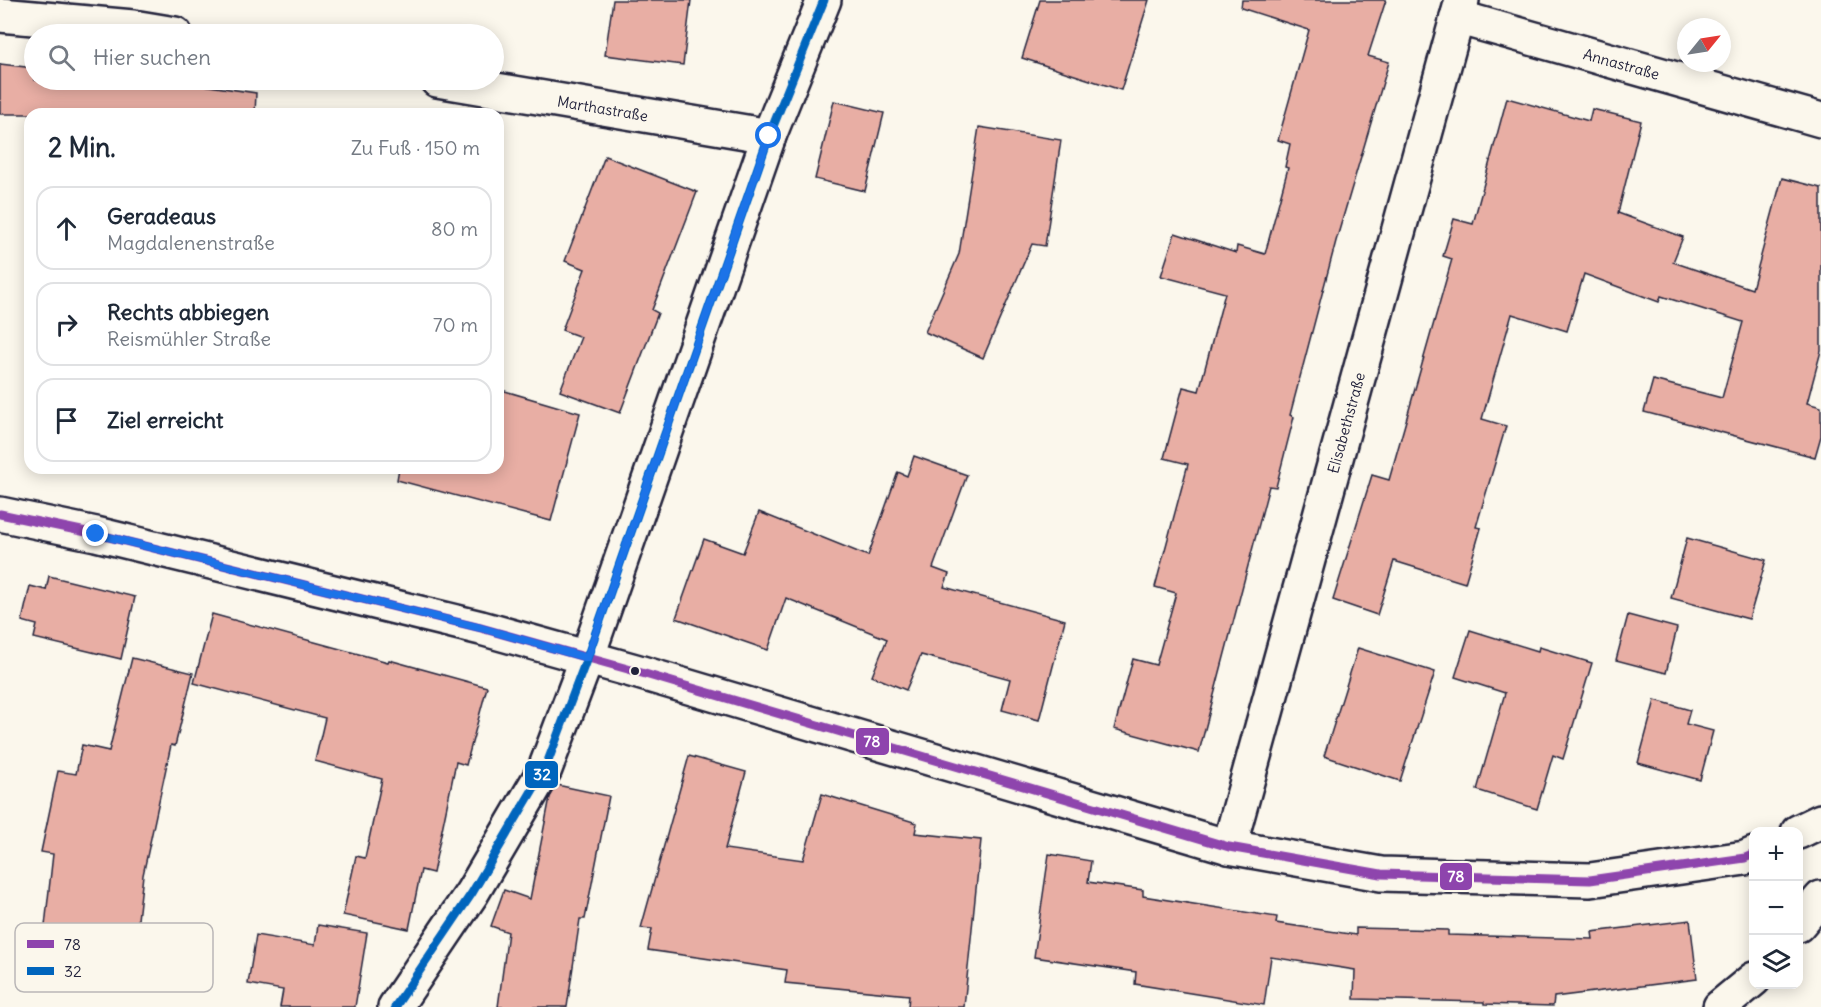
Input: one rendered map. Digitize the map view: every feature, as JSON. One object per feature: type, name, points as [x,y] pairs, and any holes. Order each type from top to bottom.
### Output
[{"type":"street","points":[[395,1007],[472,893],[545,769],[587,658],[769,136],[824,0]]},
{"type":"street","name":"Annastraße","points":[[1460,8],[1821,120]]},
{"type":"street","name":"Elisabethstraße","points":[[1229,848],[1460,8]]},
{"type":"street","points":[[0,15],[100,24]]},
{"type":"street","name":"Marthastraße","points":[[496,90],[769,136]]},
{"type":"street","points":[[0,514],[96,534],[481,628],[1229,848],[1381,874],[1590,880],[1749,856]]},
{"type":"street","points":[[1803,830],[1821,821]]},
{"type":"street","points":[[1803,919],[1821,898]]},
{"type":"street","points":[[1720,1007],[1749,983]]},
{"type":"building","points":[[613,0],[691,0],[683,65],[605,55]]},
{"type":"building","points":[[1040,0],[1149,0],[1121,90],[1022,58]]},
{"type":"building","points":[[1242,0],[1386,0],[1368,56],[1389,62],[1336,241],[1290,415],[1294,417],[1276,487],[1269,486],[1199,752],[1114,729],[1133,659],[1156,665],[1176,593],[1155,587],[1188,464],[1164,458],[1183,387],[1199,391],[1225,293],[1161,276],[1175,233],[1236,253],[1237,246],[1265,254],[1288,168],[1285,167],[1290,144],[1278,140],[1309,30],[1241,8]]},
{"type":"building","points":[[0,64],[24,67],[24,90],[236,90],[256,93],[255,108],[24,108],[24,114],[0,114]]},
{"type":"building","points":[[1507,98],[1589,121],[1592,109],[1641,121],[1618,213],[1683,237],[1673,262],[1752,289],[1782,178],[1821,188],[1821,351],[1807,403],[1821,407],[1821,436],[1815,457],[1644,412],[1653,380],[1722,398],[1743,322],[1661,296],[1659,302],[1584,274],[1567,331],[1512,314],[1482,419],[1506,426],[1476,527],[1481,528],[1465,583],[1394,561],[1377,615],[1333,600],[1372,475],[1389,480],[1452,259],[1443,256],[1454,219],[1473,224]]},
{"type":"building","points":[[834,101],[884,113],[865,191],[815,179]]},
{"type":"building","points":[[979,127],[1061,140],[1045,246],[1032,244],[983,358],[925,332],[959,254]]},
{"type":"building","points":[[605,156],[697,192],[652,310],[658,313],[620,413],[560,391],[581,337],[562,330],[585,269],[565,261]]},
{"type":"building","points":[[504,391],[580,413],[551,521],[397,480],[398,474],[504,474]]},
{"type":"building","points":[[914,456],[967,475],[933,568],[949,574],[944,587],[1065,620],[1039,720],[1002,710],[1010,679],[921,655],[906,690],[872,676],[887,639],[786,598],[768,650],[676,618],[704,539],[743,553],[759,512],[868,556],[898,472],[907,476]]},
{"type":"building","points":[[1687,538],[1766,560],[1749,619],[1671,598]]},
{"type":"building","points":[[49,576],[135,597],[121,659],[34,638],[37,625],[22,621],[30,586],[46,590]]},
{"type":"building","points":[[212,614],[487,687],[466,765],[456,762],[433,873],[421,870],[409,929],[343,915],[356,856],[365,858],[382,779],[315,761],[325,718],[194,683]]},
{"type":"building","points":[[1628,615],[1677,628],[1666,673],[1616,660]]},
{"type":"building","points":[[1470,630],[1538,651],[1539,647],[1592,663],[1563,759],[1553,755],[1537,809],[1477,790],[1505,693],[1455,677]]},
{"type":"building","points":[[1358,648],[1435,672],[1400,781],[1324,756]]},
{"type":"building","points":[[132,658],[193,673],[175,746],[171,745],[143,875],[138,923],[45,923],[53,854],[41,852],[58,771],[76,774],[82,745],[109,751]]},
{"type":"building","points":[[1655,700],[1690,710],[1686,724],[1713,731],[1700,780],[1638,763]]},
{"type":"building","points":[[689,756],[746,772],[725,849],[803,860],[822,794],[917,823],[915,833],[981,840],[964,1007],[908,1007],[909,995],[785,983],[787,970],[648,950],[652,929],[641,928]]},
{"type":"building","points":[[557,785],[609,796],[585,919],[580,919],[567,1007],[498,1007],[508,932],[491,926],[504,890],[530,899],[550,797]]},
{"type":"building","points":[[1049,854],[1091,861],[1088,882],[1143,890],[1143,896],[1277,917],[1276,923],[1356,935],[1356,928],[1448,930],[1448,935],[1593,939],[1592,932],[1690,920],[1697,979],[1554,997],[1553,1006],[1354,999],[1355,970],[1271,957],[1264,1005],[1135,984],[1136,972],[1034,957]]},
{"type":"building","points":[[318,925],[367,933],[355,1007],[280,1007],[283,990],[248,984],[256,935],[315,945]]},
{"type":"transit line","name":"32","points":[[395,1007],[472,893],[545,769],[587,658],[769,136],[824,0]]},
{"type":"transit line","name":"78","points":[[0,514],[96,534],[481,628],[635,671],[1229,847],[1381,874],[1590,880],[1749,856]]},
{"type":"route","points":[[96,534],[481,628],[587,658],[769,136]]}]
